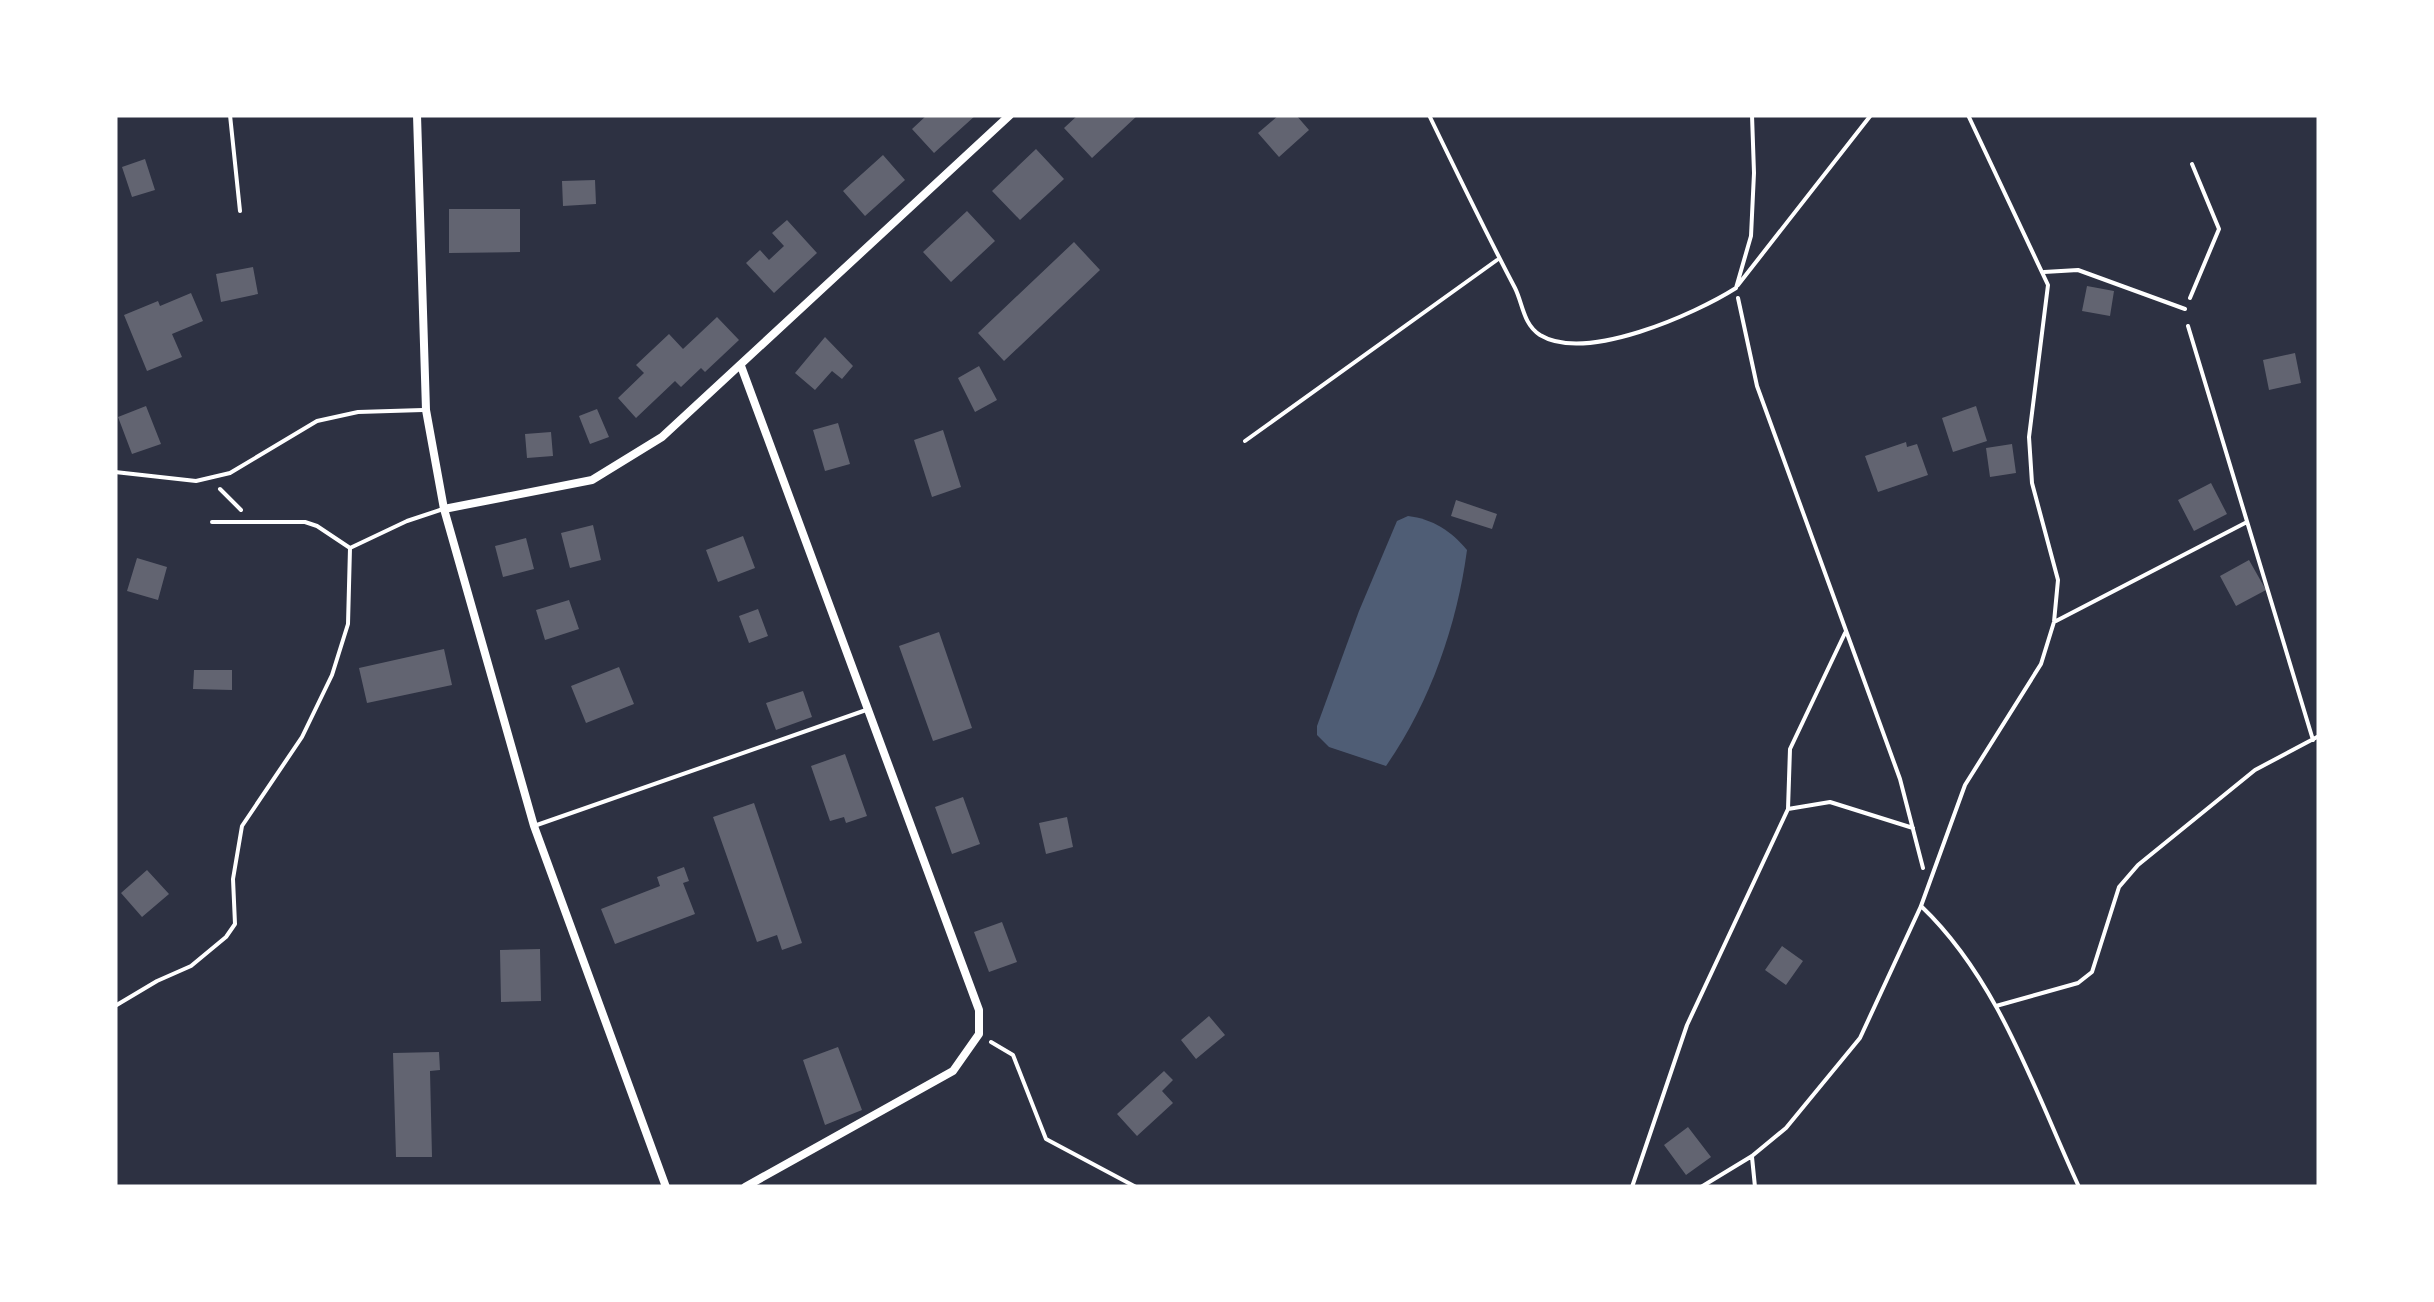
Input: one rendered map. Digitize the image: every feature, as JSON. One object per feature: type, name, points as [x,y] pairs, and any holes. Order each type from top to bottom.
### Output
[{"type":"street","points":[[417,115],[426,410],[444,509],[534,826],[666,1187]]},
{"type":"street","points":[[444,509],[592,480],[662,437],[1010,115]]},
{"type":"street","points":[[741,366],[979,1010],[979,1034],[953,1071],[745,1187]]},
{"type":"lane","points":[[230,115],[240,212]]},
{"type":"lane","points":[[1429,115],[1498,260],[1517,291],[1527,322],[1538,334],[1581,344],[1638,332],[1686,316],[1736,288],[1871,115]]},
{"type":"lane","points":[[1736,288],[1750,236],[1752,115]]},
{"type":"lane","points":[[1700,1187],[1752,1156],[1786,1128],[1860,1038],[1921,906],[1965,786],[2040,664],[2054,622],[2058,580],[2032,483],[2029,437],[2048,285],[1968,115]]},
{"type":"lane","points":[[1245,441],[1498,260]]},
{"type":"lane","points":[[2044,272],[2078,270],[2185,308]]},
{"type":"lane","points":[[2188,326],[2313,740]]},
{"type":"lane","points":[[115,472],[196,481],[230,473],[317,421],[358,412],[426,410]]},
{"type":"lane","points":[[350,548],[407,521],[444,509]]},
{"type":"lane","points":[[212,522],[305,522],[350,548]]},
{"type":"lane","points":[[2054,622],[2247,522]]},
{"type":"lane","points":[[115,1006],[191,966],[226,937],[235,924],[233,878],[242,826],[302,737],[332,675],[348,624],[350,548]]},
{"type":"lane","points":[[534,826],[870,708]]},
{"type":"lane","points":[[1996,1006],[2078,984],[2092,972],[2119,888],[2138,865],[2255,770],[2319,736]]},
{"type":"lane","points":[[1921,906],[1946,929],[1996,1006],[2079,1187]]},
{"type":"lane","points":[[1752,1156],[1756,1187]]},
{"type":"path","points":[[2185,308],[2220,230],[2192,164]]},
{"type":"path","points":[[1736,288],[1757,386],[1900,779],[1929,886]]},
{"type":"path","points":[[196,481],[225,490],[249,521]]},
{"type":"path","points":[[1632,1187],[1687,1025],[1788,808],[1790,749],[1845,633]]},
{"type":"path","points":[[1788,808],[1830,802],[1913,828]]},
{"type":"path","points":[[979,1034],[1014,1056],[1046,1139],[1136,1187]]},
{"type":"water","points":[[1408,516],[1441,527],[1467,550],[1449,635],[1439,662],[1416,716],[1386,766],[1329,747],[1317,735],[1317,726],[1397,521]]},
{"type":"building","points":[[927,115],[976,115],[934,153],[912,129]]},
{"type":"building","points":[[1078,115],[1138,115],[1092,158],[1064,128]]},
{"type":"building","points":[[1279,115],[1296,115],[1309,130],[1279,157],[1258,133]]},
{"type":"building","points":[[1036,149],[1064,179],[1020,220],[992,191]]},
{"type":"building","points":[[883,155],[905,180],[865,216],[843,191]]},
{"type":"building","points":[[145,159],[155,190],[132,197],[122,167]]},
{"type":"building","points":[[595,180],[596,204],[563,206],[562,181]]},
{"type":"building","points":[[449,209],[520,209],[520,252],[449,253]]},
{"type":"building","points":[[967,211],[995,241],[951,282],[923,252]]},
{"type":"building","points":[[787,220],[817,253],[774,293],[746,263],[760,250],[769,260],[784,246],[772,233]]},
{"type":"building","points":[[1074,242],[1100,270],[1004,361],[978,333]]},
{"type":"building","points":[[253,267],[258,294],[221,302],[216,274]]},
{"type":"building","points":[[2087,286],[2114,291],[2110,316],[2082,311]]},
{"type":"building","points":[[191,293],[203,321],[172,334],[182,357],[147,371],[124,315]]},
{"type":"building","points":[[717,317],[739,340],[705,372],[701,368],[681,387],[675,381],[636,418],[618,398],[644,373],[636,365],[669,334],[683,349]]},
{"type":"building","points":[[825,337],[853,366],[842,379],[832,371],[815,390],[795,373]]},
{"type":"building","points":[[2295,353],[2301,383],[2269,390],[2263,360]]},
{"type":"building","points":[[979,366],[997,400],[975,412],[958,378]]},
{"type":"building","points":[[146,406],[161,444],[132,454],[118,417]]},
{"type":"building","points":[[1976,406],[1987,441],[1953,452],[1942,418]]},
{"type":"building","points":[[597,409],[609,437],[590,444],[579,416]]},
{"type":"building","points":[[838,423],[850,464],[825,471],[813,430]]},
{"type":"building","points":[[943,430],[961,487],[932,497],[914,440]]},
{"type":"building","points":[[551,432],[553,456],[527,458],[525,434]]},
{"type":"building","points":[[1906,442],[1907,447],[1917,444],[1928,475],[1878,492],[1865,456]]},
{"type":"building","points":[[2012,444],[2016,473],[1990,477],[1986,448]]},
{"type":"building","points":[[2211,483],[2227,514],[2194,531],[2178,500]]},
{"type":"building","points":[[1456,500],[1497,514],[1492,529],[1451,516]]},
{"type":"building","points":[[593,525],[601,560],[570,568],[561,533]]},
{"type":"building","points":[[743,536],[755,568],[718,582],[706,550]]},
{"type":"building","points":[[526,538],[534,569],[503,577],[495,546]]},
{"type":"building","points":[[137,558],[167,567],[158,600],[127,591]]},
{"type":"building","points":[[2249,560],[2266,590],[2236,606],[2220,576]]},
{"type":"building","points":[[569,600],[579,629],[545,640],[536,610]]},
{"type":"building","points":[[758,609],[768,636],[749,643],[739,616]]},
{"type":"building","points":[[939,632],[972,728],[933,741],[899,646]]},
{"type":"building","points":[[444,649],[452,685],[367,703],[359,668]]},
{"type":"building","points":[[619,667],[634,704],[586,723],[571,686]]},
{"type":"building","points":[[194,670],[232,670],[232,690],[193,689]]},
{"type":"building","points":[[803,691],[812,717],[776,730],[766,703]]},
{"type":"building","points":[[845,754],[867,816],[846,823],[844,817],[830,821],[811,766]]},
{"type":"building","points":[[963,797],[980,844],[952,854],[935,807]]},
{"type":"building","points":[[754,803],[802,943],[782,950],[777,935],[757,942],[713,817]]},
{"type":"building","points":[[1067,817],[1073,847],[1046,854],[1039,823]]},
{"type":"building","points":[[684,867],[689,881],[683,883],[695,914],[615,944],[601,909],[660,886],[657,877]]},
{"type":"building","points":[[147,870],[169,894],[142,917],[121,893]]},
{"type":"building","points":[[1002,922],[1017,962],[989,972],[974,932]]},
{"type":"building","points":[[1782,946],[1803,961],[1786,985],[1765,970]]},
{"type":"building","points":[[540,949],[541,1001],[501,1002],[500,950]]},
{"type":"building","points":[[1209,1016],[1225,1035],[1196,1059],[1181,1040]]},
{"type":"building","points":[[838,1047],[862,1110],[825,1125],[803,1060]]},
{"type":"building","points":[[439,1052],[440,1070],[430,1071],[432,1157],[396,1157],[393,1053]]},
{"type":"building","points":[[1164,1071],[1173,1080],[1162,1091],[1173,1103],[1137,1136],[1117,1114]]},
{"type":"building","points":[[1688,1127],[1711,1157],[1686,1175],[1664,1145]]}]
